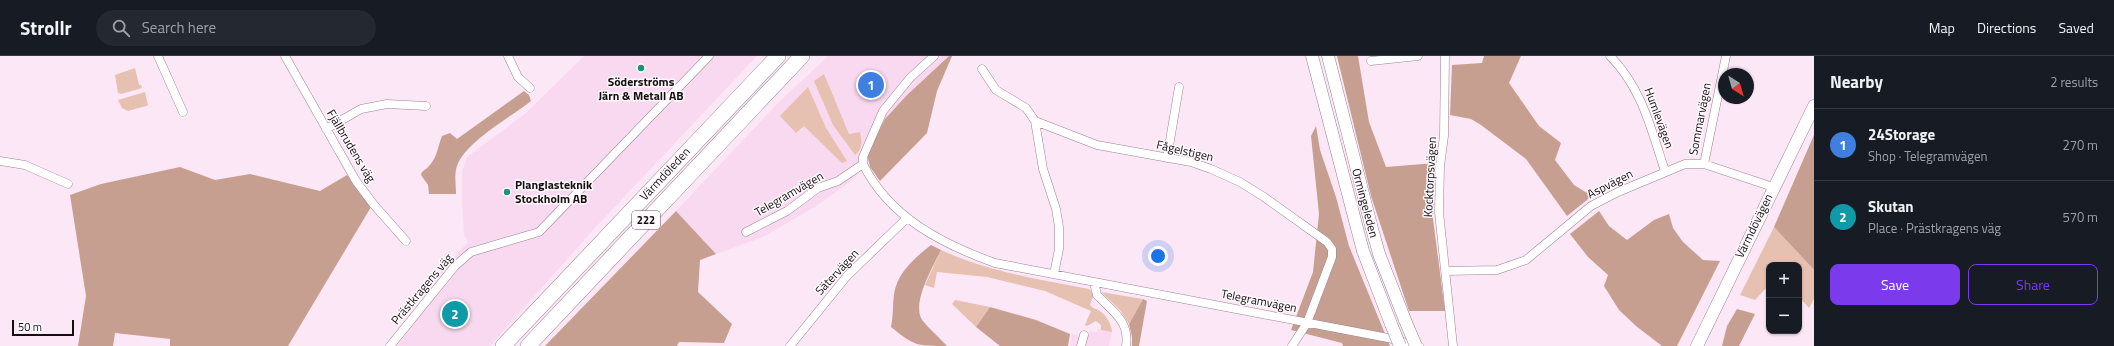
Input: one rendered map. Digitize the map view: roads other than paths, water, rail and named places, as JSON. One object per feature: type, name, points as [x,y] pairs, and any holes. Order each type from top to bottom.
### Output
[{"type":"highway","points":[[750,83],[771,56]]},
{"type":"highway","name":"Värmdöleden","points":[[503,346],[750,83],[778,56]]},
{"type":"highway","name":"Värmdöleden","points":[[528,346],[802,56]]},
{"type":"highway","points":[[764,95],[810,56]]},
{"type":"main road","name":"Ormingeleden","points":[[1312,56],[1363,251],[1390,324],[1400,346]]},
{"type":"main road","name":"Ormingeleden","points":[[1328,56],[1379,254],[1405,320],[1418,346]]},
{"type":"main road","name":"Värmdövägen","points":[[1696,346],[1814,106]]},
{"type":"street","points":[[158,56],[183,112]]},
{"type":"street","name":"Fjällbrudens väg","points":[[285,56],[356,181],[378,210],[406,241]]},
{"type":"street","points":[[508,56],[518,77],[530,88]]},
{"type":"street","name":"Prästkragens väg","points":[[390,346],[455,266],[471,252],[539,232],[708,56]]},
{"type":"street","points":[[863,164],[863,157],[883,111],[910,78],[934,56]]},
{"type":"street","points":[[1371,61],[1418,56]]},
{"type":"street","name":"Kocktorpsvägen","points":[[1445,56],[1444,136],[1440,166],[1439,212],[1453,346]]},
{"type":"street","name":"Humlevägen","points":[[1610,56],[1625,73],[1638,94],[1665,171]]},
{"type":"street","name":"Sommarvägen","points":[[1704,164],[1726,56]]},
{"type":"street","name":"Fågelstigen","points":[[982,69],[996,90],[1026,108],[1036,121],[1097,145],[1167,158],[1211,169],[1240,182],[1290,215],[1330,245],[1332,257],[1307,323],[1292,346]]},
{"type":"street","points":[[1167,158],[1179,87]]},
{"type":"street","points":[[326,129],[361,109],[387,104],[426,106]]},
{"type":"street","points":[[1036,121],[1042,169],[1056,209],[1059,227],[1059,249],[1054,274]]},
{"type":"street","points":[[0,161],[25,165],[68,184]]},
{"type":"street","name":"Telegramvägen","points":[[746,232],[787,211],[818,188],[838,181],[863,164],[870,177],[906,219],[939,240],[995,263],[1418,346]]},
{"type":"street","name":"Aspvägen","points":[[1446,271],[1497,270],[1526,260],[1591,206],[1665,171],[1685,164],[1704,164],[1773,187]]},
{"type":"street","name":"Sätervägen","points":[[792,343],[848,276],[906,219]]},
{"type":"street","points":[[1094,282],[1097,295],[1112,308],[1124,323],[1127,336],[1126,346]]},
{"type":"street","points":[[1081,346],[1084,335]]},
{"type":"street","points":[[792,343],[802,346]]},
{"type":"place","name":"Söderströms Järn & Metall AB","points":[[641,68]]},
{"type":"place","name":"24Storage","points":[[871,85]]},
{"type":"place","name":"Planglasteknik Stockholm AB","points":[[507,192]]},
{"type":"place","name":"Skutan","points":[[455,314]]}]
